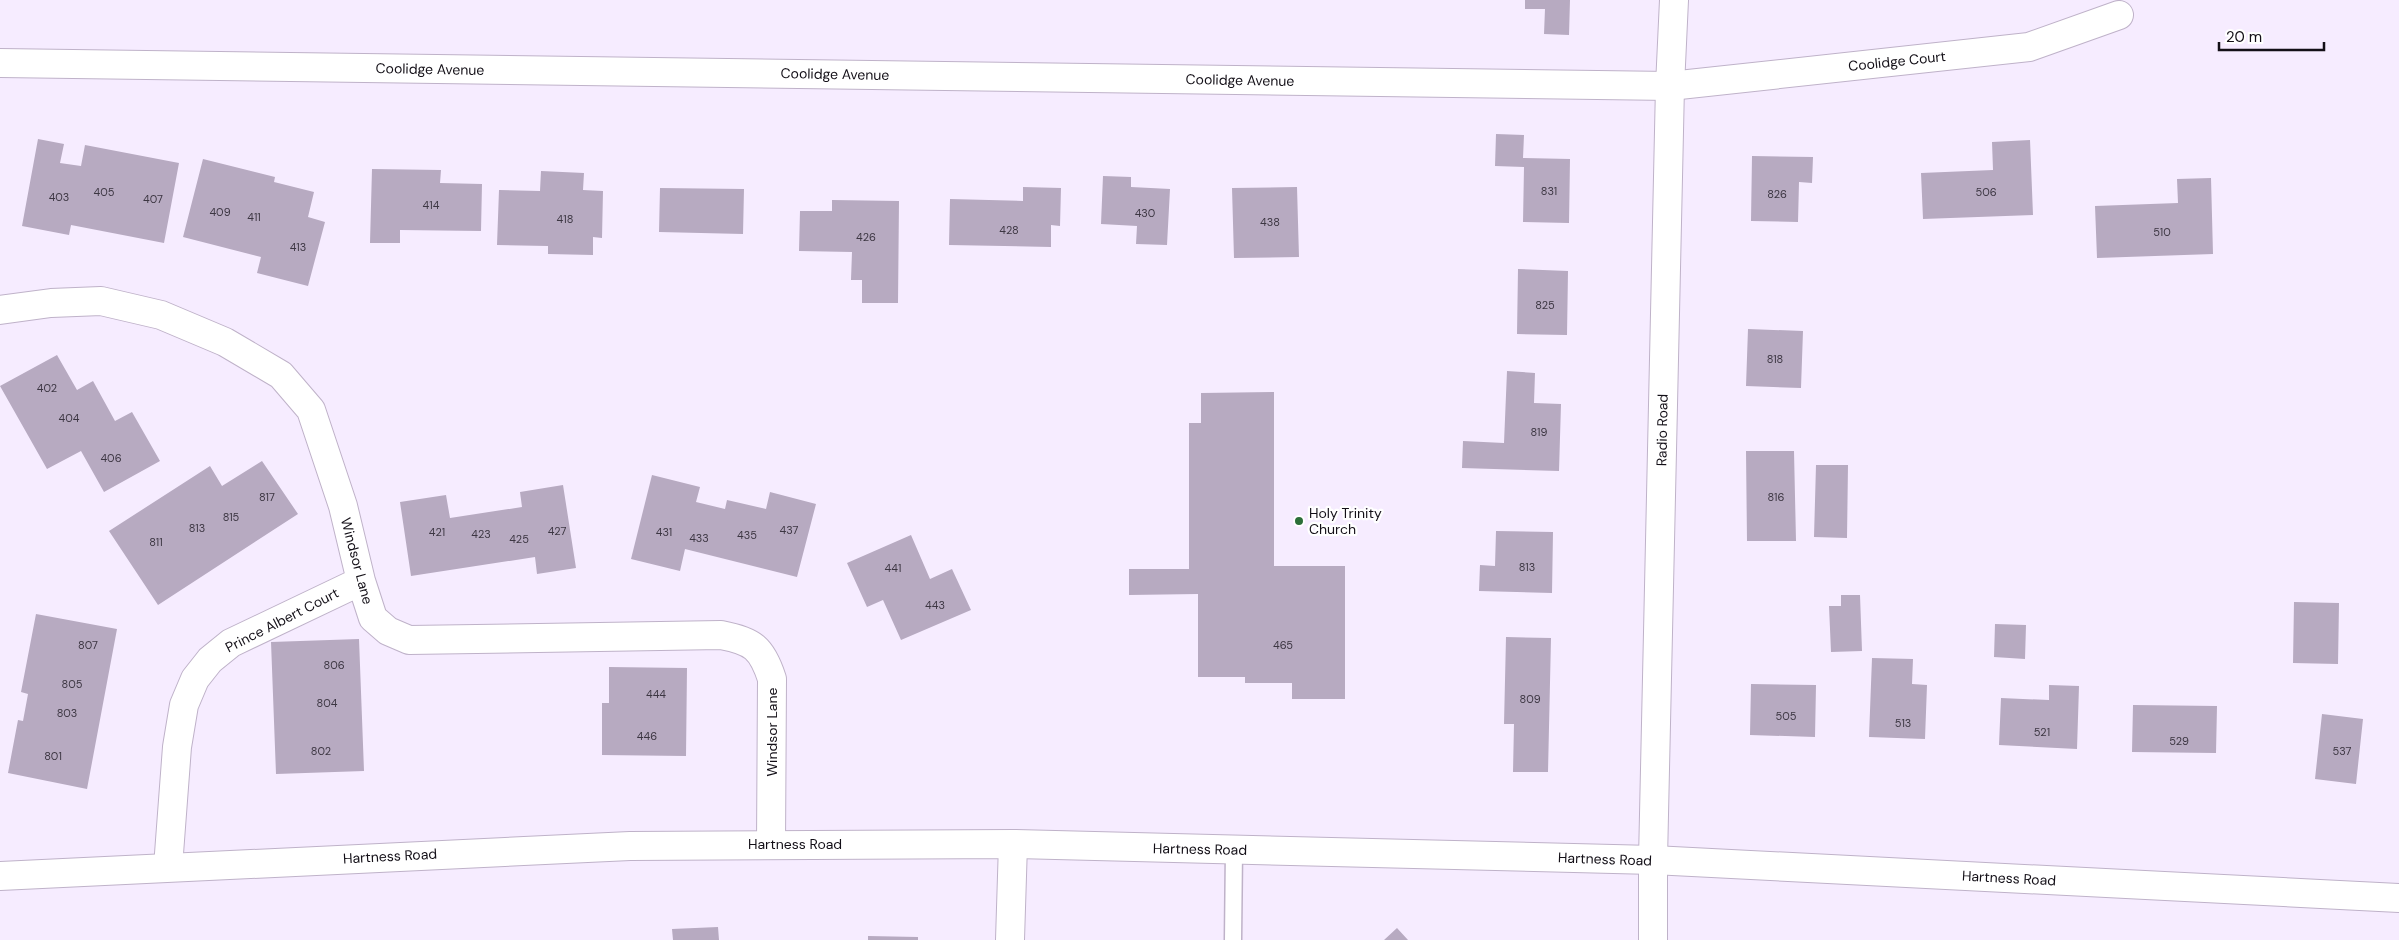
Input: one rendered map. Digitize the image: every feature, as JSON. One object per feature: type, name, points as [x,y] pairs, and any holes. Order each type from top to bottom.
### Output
[{"type":"street","name":"Radio Road","points":[[1654,940],[1653,860],[1670,86],[1674,0]]},
{"type":"street","name":"Coolidge Court","points":[[1670,86],[2029,47],[2119,15]]},
{"type":"street","name":"Coolidge Avenue","points":[[0,63],[1670,86]]},
{"type":"street","name":"Windsor Lane","points":[[0,310],[51,303],[101,301],[161,315],[225,342],[281,375],[311,410],[343,506],[361,581],[373,618],[388,631],[409,640],[721,635],[742,639],[756,648],[766,660],[772,679],[771,844]]},
{"type":"street","name":"Prince Albert Court","points":[[168,867],[177,747],[184,705],[195,679],[210,660],[230,643],[361,581]]},
{"type":"street","name":"Hartness Road","points":[[0,876],[630,846],[1013,844],[1653,860],[2399,898]]},
{"type":"street","points":[[1010,940],[1013,844]]},
{"type":"lane","points":[[1233,940],[1234,849]]},
{"type":"building","points":[[1525,0],[1570,0],[1569,35],[1544,34],[1545,9],[1525,9]]},
{"type":"building","points":[[1496,134],[1524,135],[1523,158],[1570,159],[1569,223],[1523,222],[1524,167],[1495,166]]},
{"type":"building","points":[[38,139],[64,144],[60,163],[81,166],[85,145],[179,163],[164,243],[71,225],[69,235],[22,226]]},
{"type":"building","points":[[2030,140],[2033,215],[1923,219],[1921,173],[1993,170],[1992,142]]},
{"type":"building","points":[[1752,156],[1813,157],[1812,183],[1799,182],[1798,222],[1751,221]]},
{"type":"building","points":[[203,159],[275,177],[274,182],[314,192],[308,217],[325,222],[308,286],[257,273],[261,257],[183,237]]},
{"type":"building","points":[[372,169],[441,170],[440,183],[482,184],[481,231],[400,230],[400,243],[370,243]]},
{"type":"building","points":[[541,171],[584,173],[583,190],[603,191],[602,238],[593,237],[593,255],[548,254],[548,246],[497,245],[499,190],[540,191]]},
{"type":"building","points":[[1103,176],[1131,177],[1131,187],[1170,189],[1167,245],[1136,244],[1137,226],[1101,224]]},
{"type":"building","points":[[2211,178],[2213,254],[2097,258],[2095,206],[2178,203],[2177,179]]},
{"type":"building","points":[[1023,187],[1061,188],[1060,226],[1051,225],[1051,247],[949,245],[950,199],[1023,201]]},
{"type":"building","points":[[1297,187],[1299,257],[1234,258],[1232,188]]},
{"type":"building","points":[[660,188],[744,189],[743,234],[659,232]]},
{"type":"building","points":[[832,200],[899,201],[898,303],[862,303],[862,280],[851,280],[852,252],[799,251],[800,211],[832,211]]},
{"type":"building","points":[[1518,269],[1568,271],[1567,335],[1517,334]]},
{"type":"building","points":[[1748,329],[1803,331],[1801,388],[1746,386]]},
{"type":"building","points":[[57,355],[77,390],[93,381],[115,421],[132,412],[160,461],[104,492],[81,451],[47,469],[0,386]]},
{"type":"building","points":[[1507,371],[1535,373],[1534,403],[1561,404],[1559,471],[1462,468],[1463,441],[1504,443]]},
{"type":"building","points":[[1274,392],[1274,566],[1345,566],[1345,699],[1292,699],[1292,683],[1245,683],[1245,677],[1198,677],[1198,594],[1129,595],[1129,569],[1189,569],[1189,423],[1201,423],[1201,393]]},
{"type":"building","points":[[1746,451],[1794,451],[1796,541],[1747,541]]},
{"type":"building","points":[[262,461],[298,514],[158,605],[109,531],[210,466],[222,486]]},
{"type":"building","points":[[1816,465],[1848,465],[1847,538],[1814,537]]},
{"type":"building","points":[[652,475],[700,487],[696,502],[725,509],[727,500],[766,509],[770,492],[816,504],[797,577],[685,549],[680,571],[631,559]]},
{"type":"building","points":[[563,485],[576,568],[537,574],[535,557],[411,576],[400,502],[446,495],[450,518],[522,507],[520,492]]},
{"type":"building","points":[[1496,531],[1553,532],[1552,593],[1479,591],[1480,565],[1495,566]]},
{"type":"building","points":[[911,535],[930,579],[952,569],[971,610],[901,640],[883,600],[867,607],[847,563]]},
{"type":"building","points":[[1841,595],[1860,595],[1862,651],[1831,652],[1829,606],[1841,606]]},
{"type":"building","points":[[2294,602],[2339,603],[2338,664],[2293,663]]},
{"type":"building","points":[[36,614],[117,629],[87,789],[8,773],[18,720],[23,721],[28,694],[21,692]]},
{"type":"building","points":[[1995,624],[2026,625],[2025,659],[1994,657]]},
{"type":"building","points":[[1506,637],[1551,638],[1548,772],[1513,772],[1514,724],[1504,724]]},
{"type":"building","points":[[359,639],[364,771],[276,774],[271,642]]},
{"type":"building","points":[[1872,658],[1913,659],[1912,684],[1927,685],[1925,739],[1869,737]]},
{"type":"building","points":[[609,667],[687,668],[686,756],[602,755],[602,703],[609,703]]},
{"type":"building","points":[[1751,684],[1816,685],[1815,737],[1750,735]]},
{"type":"building","points":[[2049,685],[2079,686],[2077,749],[1999,745],[2001,698],[2049,700]]},
{"type":"building","points":[[2133,705],[2217,706],[2216,753],[2132,752]]},
{"type":"building","points":[[2322,714],[2363,719],[2356,784],[2315,779]]},
{"type":"building","points":[[718,927],[719,940],[673,940],[672,929]]},
{"type":"building","points":[[1397,928],[1408,940],[1384,940]]},
{"type":"building","points":[[868,936],[918,937],[918,940],[868,940]]},
{"type":"place","name":"Holy Trinity Church","points":[[1299,521]]}]
